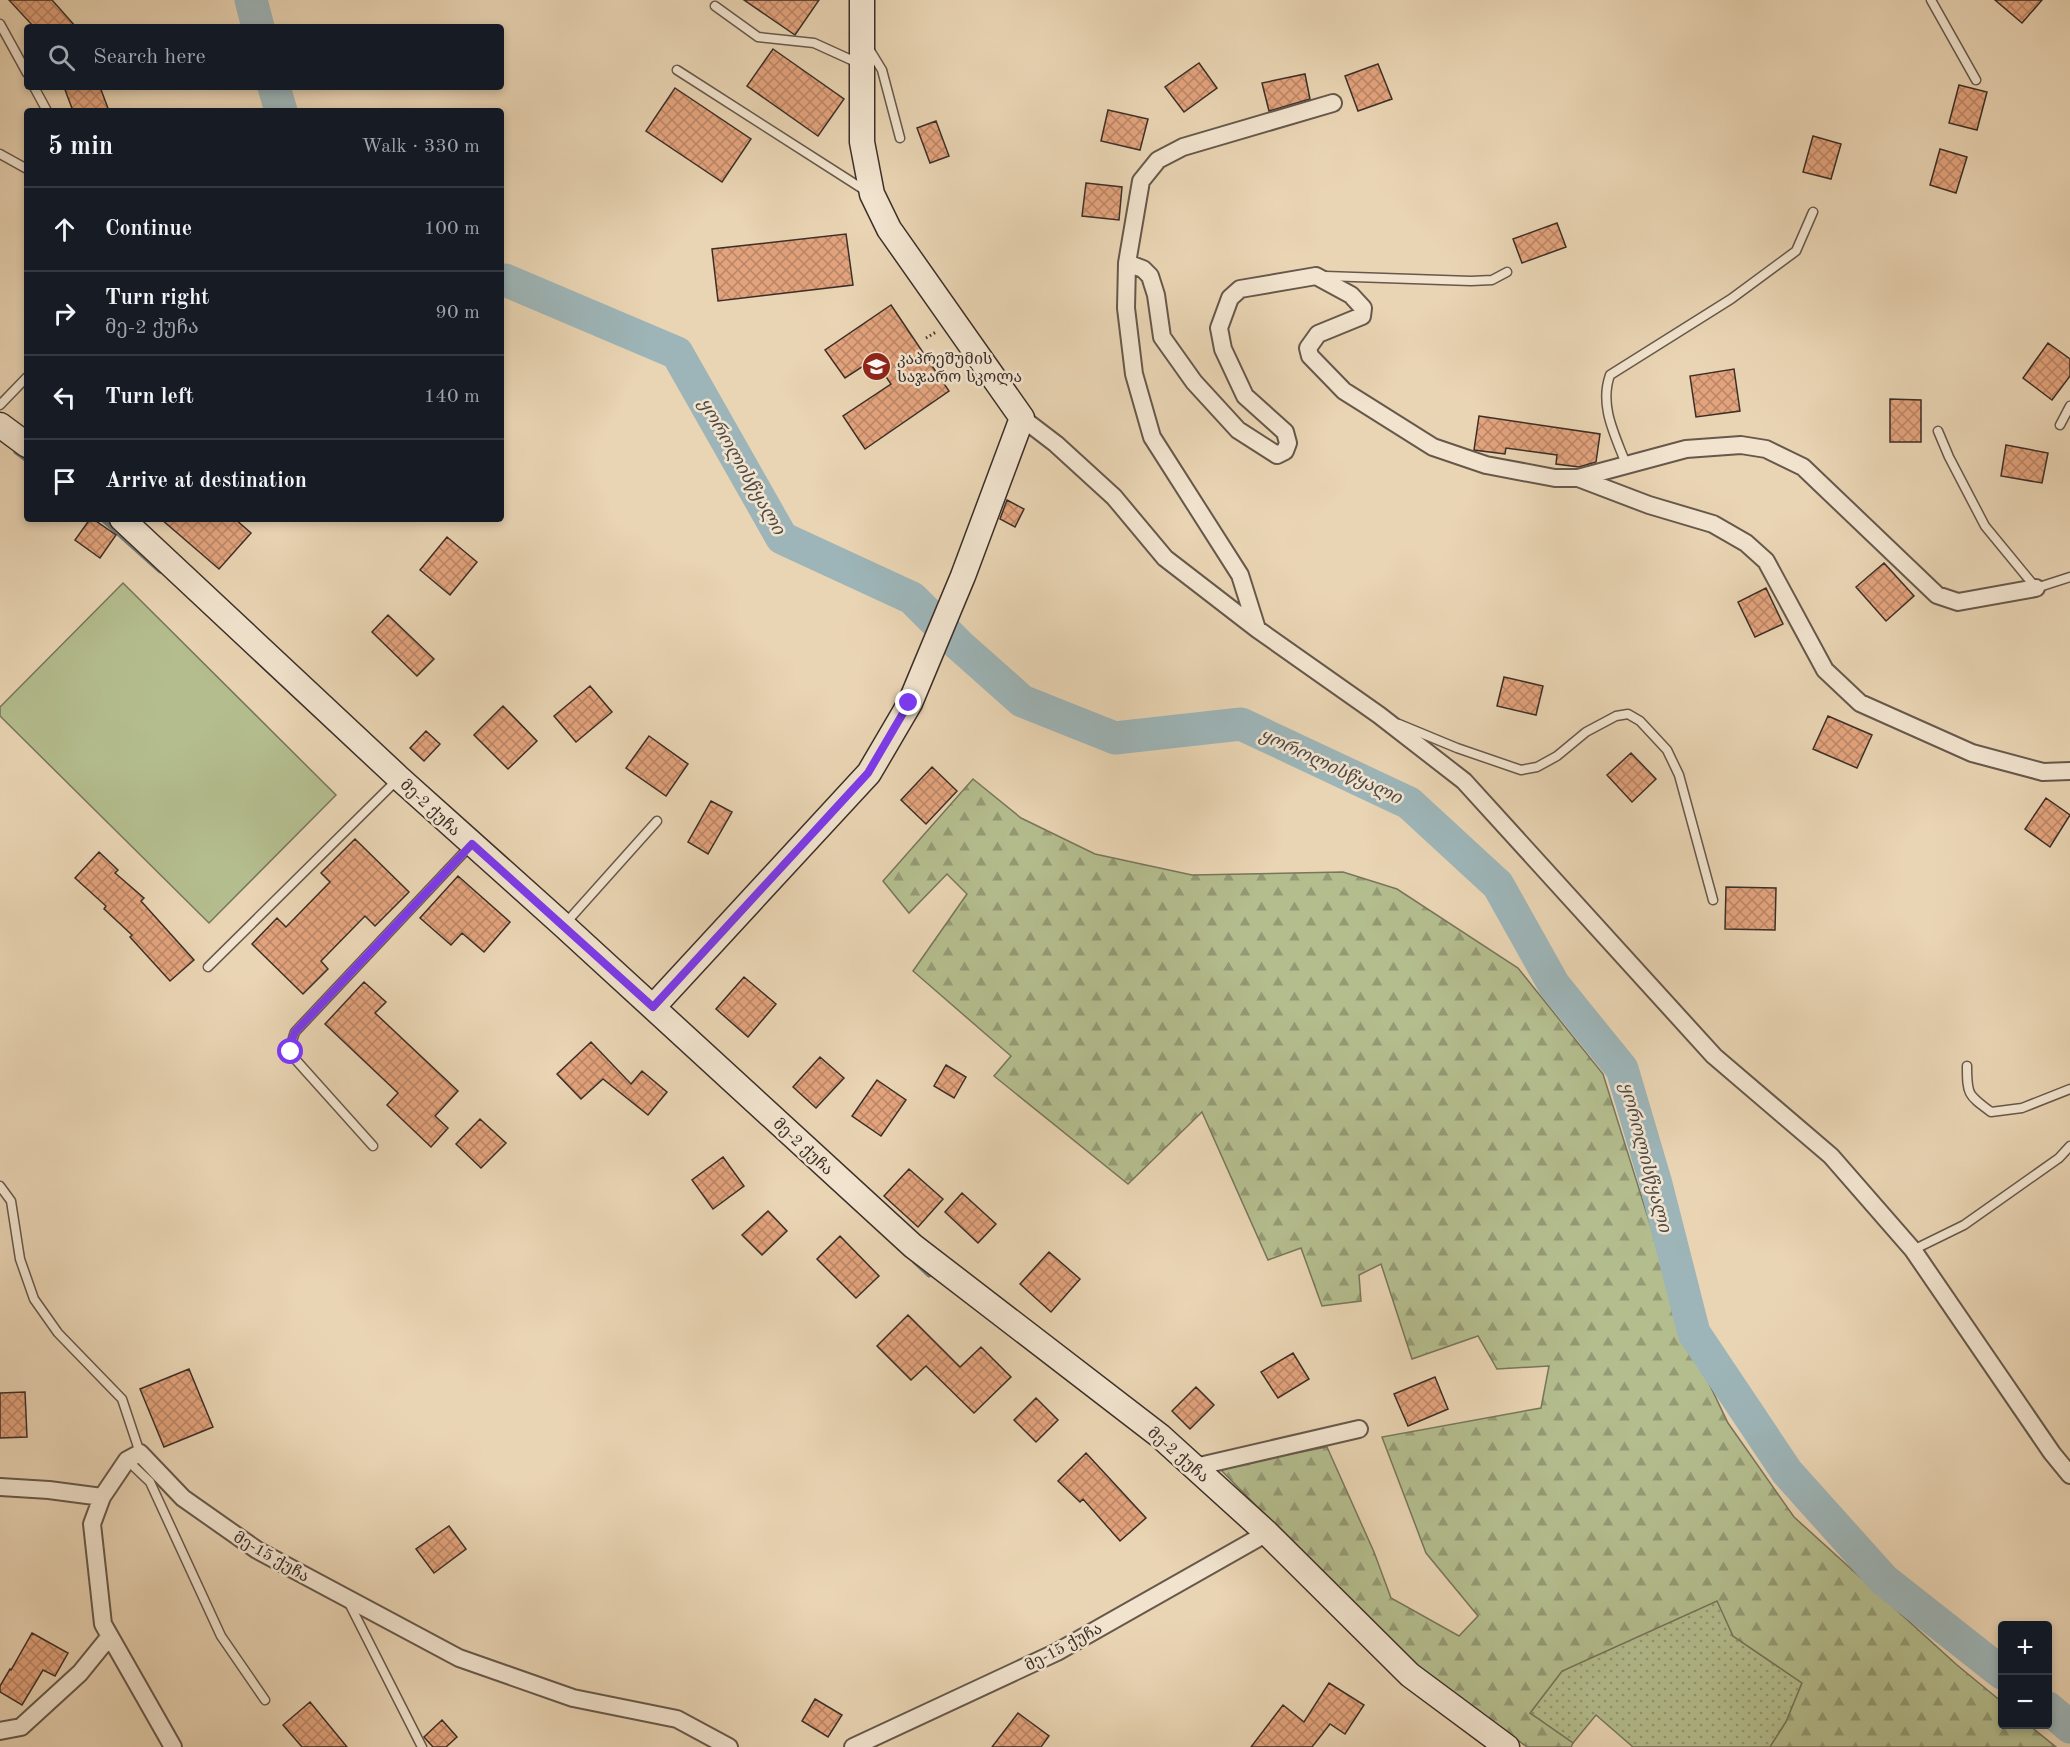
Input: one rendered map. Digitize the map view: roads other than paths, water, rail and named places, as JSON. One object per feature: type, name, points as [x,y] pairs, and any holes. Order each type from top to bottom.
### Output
[{"type":"street","points":[[862,0],[862,142],[872,194],[890,229],[1022,418],[1056,444],[1114,497],[1165,558],[1257,629],[1379,715],[1464,781],[1714,1056],[1831,1156],[1913,1250],[2052,1453],[2070,1475]]},
{"type":"street","points":[[1257,629],[1240,575],[1152,437],[1134,374],[1126,308],[1127,263],[1141,181],[1158,160],[1183,147],[1333,103]]},
{"type":"street","points":[[1127,263],[1143,269],[1150,276],[1156,295],[1162,337],[1194,382],[1238,429],[1277,455],[1285,451],[1288,442],[1285,432],[1245,396],[1223,349],[1219,327],[1230,298],[1240,289],[1316,276],[1351,295],[1364,308],[1362,316],[1318,334],[1308,348],[1310,356],[1344,391],[1433,447],[1486,465],[1555,478],[1578,477],[1686,449],[1741,445],[1766,449],[1803,467],[1937,596],[1958,602],[2036,588]]},
{"type":"street","points":[[653,1007],[868,773],[909,703],[963,576],[1022,418]]},
{"type":"street","points":[[0,425],[24,443]]},
{"type":"street","points":[[1578,477],[1649,505],[1713,525],[1746,543],[1766,561],[1825,670],[1860,703],[1971,753],[2043,772],[2070,771]]},
{"type":"street","name":"მე-2 ქუჩა","points":[[125,522],[399,778],[913,1246],[1160,1436],[1267,1533],[1410,1675],[1507,1747]]},
{"type":"street","points":[[1195,1467],[1359,1429]]},
{"type":"street","points":[[2052,1453],[2070,1453]]},
{"type":"street","points":[[134,1457],[102,1497],[92,1524],[103,1624],[172,1747]]},
{"type":"street","name":"მე-15 ქუჩა","points":[[134,1457],[183,1498],[257,1550],[459,1658],[573,1698],[677,1719],[729,1747]]},
{"type":"street","points":[[0,1487],[102,1497]]},
{"type":"street","name":"მე-15 ქუჩა","points":[[853,1747],[1057,1652],[1267,1533]]},
{"type":"street","points":[[0,1731],[21,1726],[80,1672],[110,1636]]},
{"type":"lane","points":[[1932,0],[1976,80]]},
{"type":"lane","points":[[715,6],[758,37],[814,43],[861,64]]},
{"type":"lane","points":[[0,24],[24,68]]},
{"type":"lane","points":[[863,39],[882,70],[900,138]]},
{"type":"lane","points":[[677,70],[872,194]]},
{"type":"lane","points":[[36,90],[45,108]]},
{"type":"lane","points":[[0,154],[24,167]]},
{"type":"lane","points":[[1626,464],[1609,420],[1605,388],[1610,375],[1731,298],[1796,251],[1813,212]]},
{"type":"lane","points":[[1316,276],[1472,281],[1492,280],[1507,272]]},
{"type":"lane","points":[[0,405],[24,380]]},
{"type":"lane","points":[[2060,425],[2070,406]]},
{"type":"lane","points":[[1938,431],[1985,526],[2036,588],[2070,577]]},
{"type":"lane","points":[[1379,715],[1457,748],[1521,770],[1537,767],[1557,756],[1586,732],[1616,716],[1628,714],[1640,722],[1667,750],[1679,776],[1713,900]]},
{"type":"lane","points":[[208,967],[399,778]]},
{"type":"lane","points":[[563,925],[657,822]]},
{"type":"lane","points":[[373,1146],[295,1059],[291,1052],[291,1043],[295,1032],[472,844]]},
{"type":"lane","points":[[1967,1066],[1967,1088],[1972,1098],[1991,1112],[2022,1108],[2070,1089]]},
{"type":"lane","points":[[1913,1250],[1964,1225],[2059,1158],[2070,1146]]},
{"type":"lane","points":[[0,1186],[11,1201],[20,1259],[34,1299],[58,1333],[122,1399],[134,1457],[150,1482],[221,1636],[266,1700]]},
{"type":"lane","points":[[347,1598],[422,1747]]},
{"type":"waterway","name":"ყოროლისწყალი","points":[[251,0],[257,24]]},
{"type":"waterway","name":"ყოროლისწყალი","points":[[275,90],[280,108]]},
{"type":"waterway","name":"ყოროლისწყალი","points":[[504,280],[677,353],[782,538],[912,598],[959,645],[1022,701],[1115,738],[1241,724],[1409,803],[1498,885],[1554,985],[1622,1069],[1656,1184],[1694,1333],[1787,1472],[1884,1580],[1998,1670]]},
{"type":"waterway","points":[[16,452],[24,458]]},
{"type":"waterway","points":[[105,522],[160,571]]},
{"type":"waterway","points":[[915,1262],[929,1275]]},
{"type":"waterway","name":"ყოროლისწყალი","points":[[2052,1711],[2070,1727]]},
{"type":"place","name":"კაპრეშუმის საჯარო სკოლა","points":[[876,367]]}]
